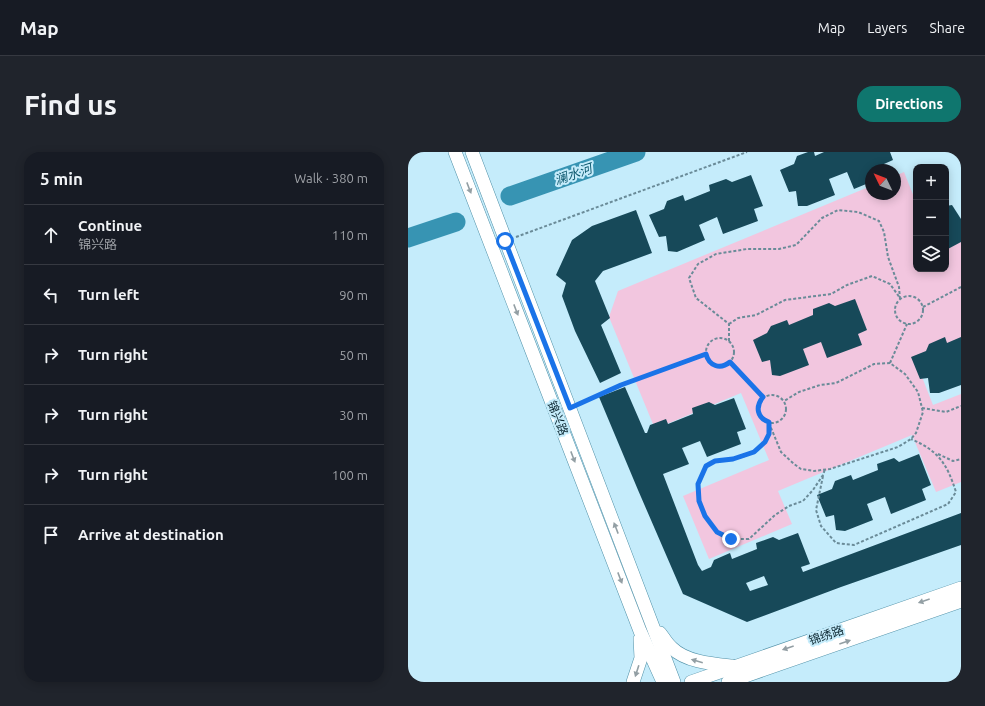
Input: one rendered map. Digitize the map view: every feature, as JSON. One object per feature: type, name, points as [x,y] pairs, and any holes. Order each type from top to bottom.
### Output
[{"type":"street","name":"锦兴路","points":[[455,152],[640,632],[663,682]]},
{"type":"street","name":"锦兴路","points":[[472,152],[674,682]]},
{"type":"street","name":"锦绣路","points":[[728,682],[738,675],[961,588]]},
{"type":"street","name":"锦绣路","points":[[691,682],[738,675],[961,601]]},
{"type":"street","points":[[653,625],[673,649],[691,659],[738,675]]},
{"type":"street","points":[[633,682],[641,658],[640,632]]},
{"type":"path","points":[[505,241],[747,152]]},
{"type":"path","points":[[729,324],[696,298],[689,278],[698,264],[716,254],[747,249],[779,249],[796,245],[822,218],[838,210],[858,212],[879,221],[884,232],[888,257],[899,287],[900,299]]},
{"type":"path","points":[[729,324],[738,318],[756,315],[785,300],[831,294],[847,285],[872,276],[890,284],[900,299]]},
{"type":"path","points":[[923,307],[961,287]]},
{"type":"path","points":[[905,297],[914,297],[918,299],[923,307],[922,316],[919,320],[911,324],[898,320],[895,312],[897,303],[900,299],[905,297]]},
{"type":"path","points":[[729,324],[729,341],[734,349],[733,358],[730,362],[722,366],[717,366],[710,362],[706,354],[708,344],[720,338],[729,341]]},
{"type":"path","points":[[890,363],[907,324]]},
{"type":"path","points":[[570,408],[621,385],[706,354]]},
{"type":"path","points":[[730,362],[763,397]]},
{"type":"path","points":[[769,422],[781,452],[801,469],[814,471],[863,459],[898,447],[911,439],[916,432],[923,412],[918,392],[910,380],[905,374],[890,363],[874,364],[836,383],[820,385],[799,392],[784,401]]},
{"type":"path","points":[[772,394],[784,401],[786,410],[782,418],[774,423],[761,418],[758,405],[763,397],[772,394]]},
{"type":"path","points":[[922,408],[946,412],[961,406]]},
{"type":"path","points":[[769,422],[769,434],[765,442],[754,452],[733,459],[715,461],[706,466],[698,484],[699,501],[705,516],[717,532],[731,539],[749,539],[775,515],[789,506],[803,501],[813,490],[825,469]]},
{"type":"path","points":[[911,439],[925,445],[937,454],[953,461],[961,459]]},
{"type":"path","points":[[825,469],[816,510],[821,526],[836,543],[854,545],[948,504],[956,492],[951,476],[937,454]]},
{"type":"shaded area","points":[[904,172],[913,194],[913,272],[949,272],[949,246],[961,241],[961,361],[922,377],[933,405],[961,394],[961,482],[936,492],[912,435],[778,491],[792,524],[709,559],[683,496],[769,460],[741,393],[655,429],[609,317],[618,291],[865,188],[865,200],[901,200],[901,173]]},
{"type":"building","points":[[808,152],[814,152],[815,156],[824,152],[890,152],[893,160],[884,164],[865,164],[865,184],[854,189],[847,172],[829,179],[835,195],[807,206],[798,206],[796,191],[789,192],[780,170],[794,164],[797,156]]},
{"type":"building","points":[[751,175],[763,206],[754,209],[758,221],[723,234],[717,217],[699,225],[705,240],[677,252],[668,251],[666,236],[659,237],[649,215],[664,209],[667,201],[683,195],[685,201],[710,191],[709,185],[726,179],[732,182]]},
{"type":"building","points":[[952,205],[961,219],[961,242],[949,248],[949,236],[949,206]]},
{"type":"building","points":[[636,210],[652,253],[603,271],[595,281],[610,318],[601,325],[621,373],[600,383],[575,331],[562,296],[566,283],[556,275],[572,240],[592,226]]},
{"type":"building","points":[[855,299],[867,330],[858,334],[862,345],[827,358],[821,342],[803,349],[809,365],[780,376],[772,375],[770,360],[762,362],[753,340],[767,333],[771,326],[787,320],[789,325],[813,315],[813,309],[829,303],[835,306]]},
{"type":"building","points":[[945,337],[947,343],[961,337],[961,385],[939,393],[930,393],[928,378],[920,379],[911,357],[926,351],[929,344]]},
{"type":"building","points":[[625,387],[645,433],[647,433],[650,425],[666,419],[668,424],[693,414],[692,408],[709,402],[715,405],[734,398],[746,429],[737,432],[741,444],[707,457],[700,441],[682,448],[689,464],[663,474],[698,565],[702,571],[711,567],[714,560],[730,553],[732,559],[757,549],[756,543],[773,537],[779,540],[798,533],[810,564],[801,567],[803,572],[961,513],[961,545],[747,622],[683,594],[599,397]],"holes":[[[764,576],[768,585],[750,591],[746,583]]]},
{"type":"building","points":[[919,454],[931,485],[922,489],[926,500],[891,514],[885,497],[867,504],[873,520],[845,531],[836,530],[834,515],[826,517],[817,495],[832,489],[835,481],[851,475],[853,480],[878,470],[877,464],[894,458],[899,462]]},
{"type":"waterway","name":"澜水河","points":[[510,196],[636,152]]},
{"type":"waterway","name":"澜水河","points":[[408,238],[456,222]]},
{"type":"route","points":[[505,241],[570,408],[621,385],[706,354],[707,358],[713,365],[722,366],[730,362],[763,397],[758,405],[758,410],[761,418],[769,422],[769,434],[765,442],[754,452],[748,455],[733,459],[715,461],[706,466],[698,484],[699,501],[705,516],[717,532],[731,539]]}]
